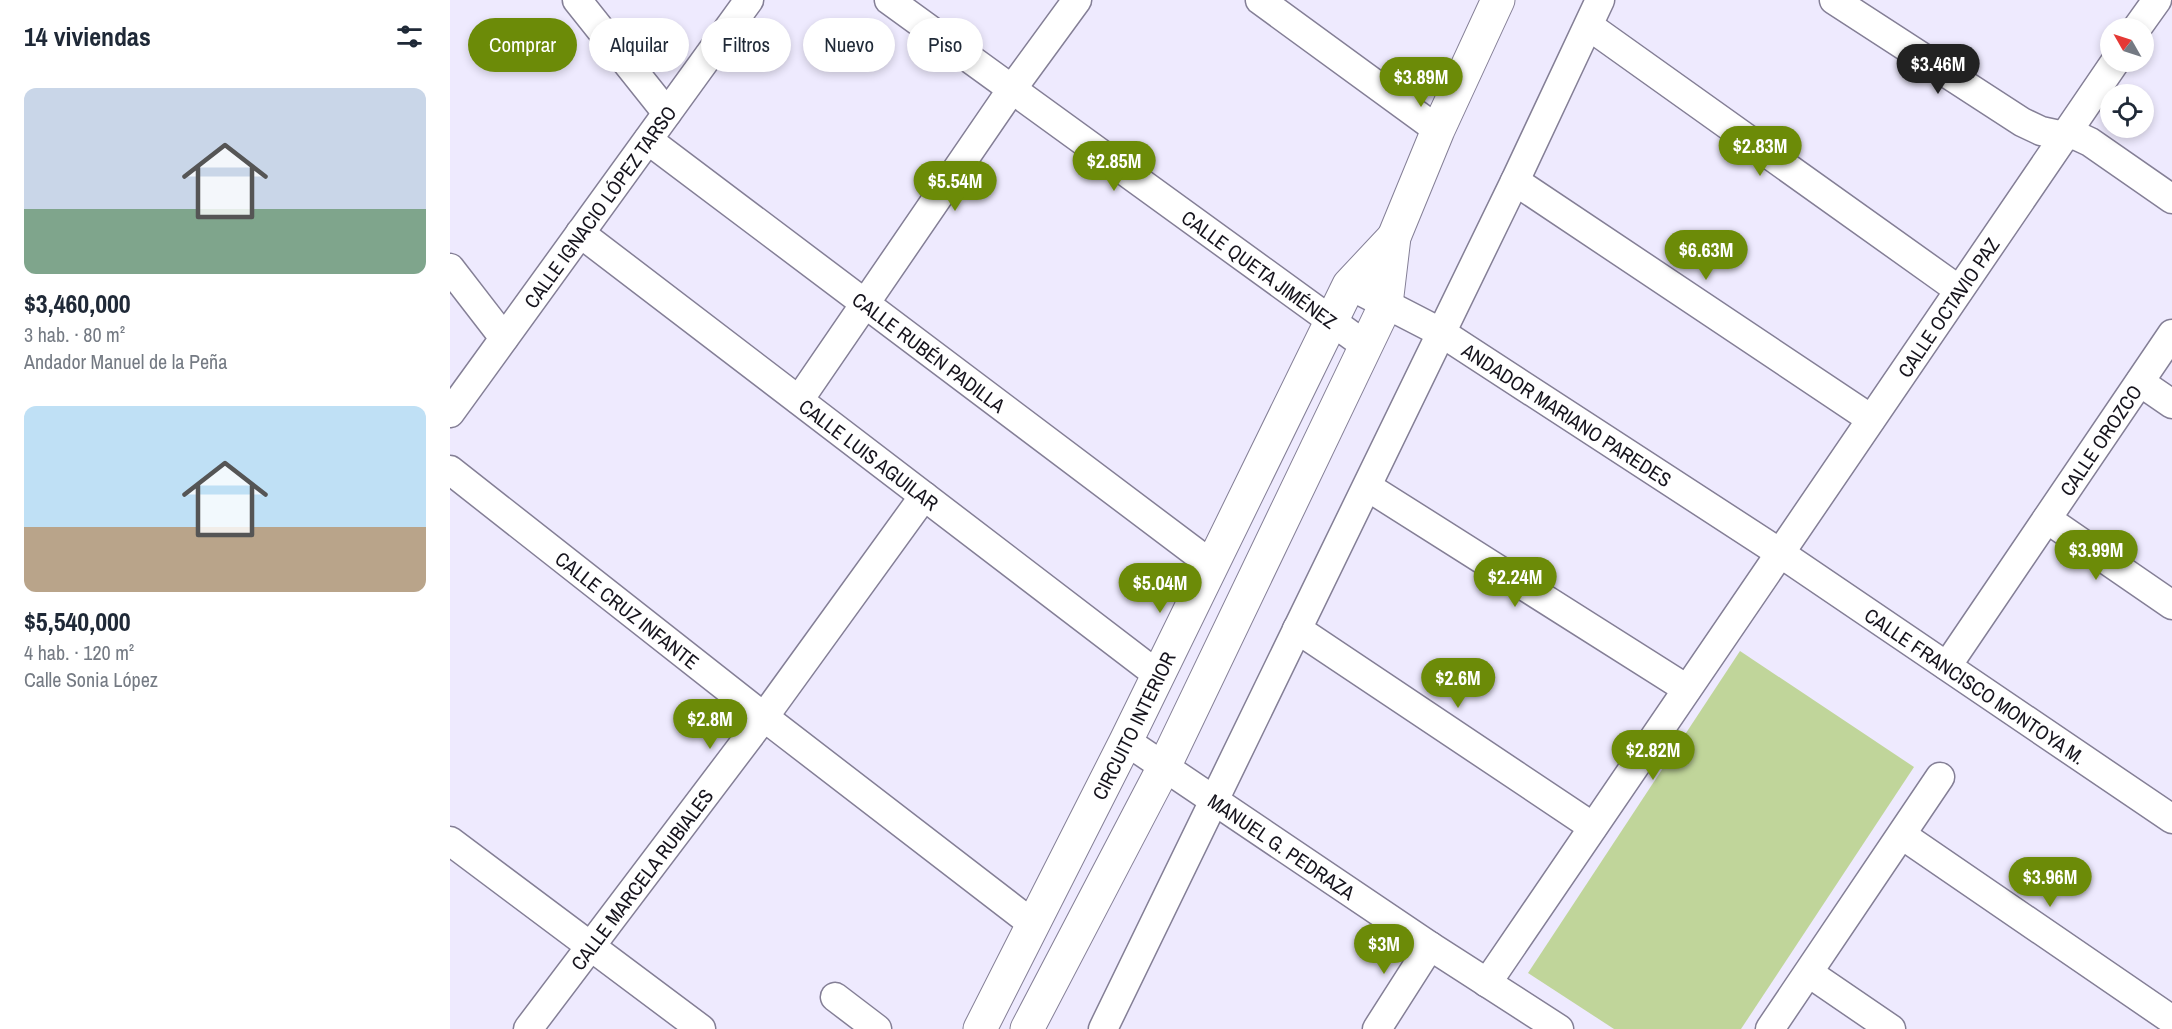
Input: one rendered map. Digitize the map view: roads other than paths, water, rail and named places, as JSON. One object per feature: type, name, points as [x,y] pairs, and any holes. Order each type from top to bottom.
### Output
[{"type":"main road","name":"CIRCUITO INTERIOR","points":[[1027,1029],[1164,767],[1386,304],[1394,237],[1438,130],[1498,0]]},
{"type":"main road","name":"CIRCUITO INTERIOR","points":[[980,1029],[1126,741],[1349,285],[1394,237]]},
{"type":"street","points":[[577,0],[667,113]]},
{"type":"street","name":"CALLE IGNACIO LÓPEZ TARSO","points":[[450,413],[749,0]]},
{"type":"street","name":"CALLE QUETA JIMÉNEZ","points":[[889,0],[1366,346]]},
{"type":"street","points":[[798,400],[1012,89],[1077,0]]},
{"type":"street","points":[[1260,0],[1438,130]]},
{"type":"street","points":[[1103,1029],[1368,487],[1600,0]]},
{"type":"street","points":[[1834,0],[2022,122],[2064,136],[2075,135],[2090,142],[2172,200]]},
{"type":"street","points":[[2144,18],[2157,0]]},
{"type":"street","points":[[1588,26],[1959,290]]},
{"type":"street","name":"CALLE OCTAVIO PAZ","points":[[1487,983],[2108,72]]},
{"type":"street","name":"CALLE RUBÉN PADILLA","points":[[648,140],[1212,565]]},
{"type":"street","points":[[1515,181],[1871,419]]},
{"type":"street","name":"CALLE LUIS AGUILAR","points":[[580,233],[1158,675]]},
{"type":"street","points":[[450,268],[504,338]]},
{"type":"street","name":"ANDADOR MARIANO PAREDES","points":[[1349,285],[1442,333],[1780,553]]},
{"type":"street","name":"CALLE OROZCO","points":[[1947,666],[2172,334]]},
{"type":"street","points":[[2140,382],[2172,404]]},
{"type":"street","name":"CALLE CRUZ INFANTE","points":[[450,470],[764,717],[1034,925]]},
{"type":"street","points":[[1368,487],[1687,689]]},
{"type":"street","name":"CALLE MARCELA RUBIALES","points":[[528,1029],[764,717],[924,496]]},
{"type":"street","points":[[2047,519],[2172,605]]},
{"type":"street","name":"CALLE FRANCISCO MONTOYA M.","points":[[1780,553],[2172,819]]},
{"type":"street","points":[[1297,629],[1593,827]]},
{"type":"street","name":"MANUEL G. PEDRAZA","points":[[1126,741],[1559,1029]]},
{"type":"street","points":[[1770,1029],[1940,777]]},
{"type":"street","points":[[1902,835],[2172,1020]]},
{"type":"street","points":[[450,841],[701,1029]]},
{"type":"street","points":[[1377,1029],[1430,945]]},
{"type":"street","points":[[1809,973],[1891,1029]]},
{"type":"street","points":[[835,997],[877,1029]]}]
